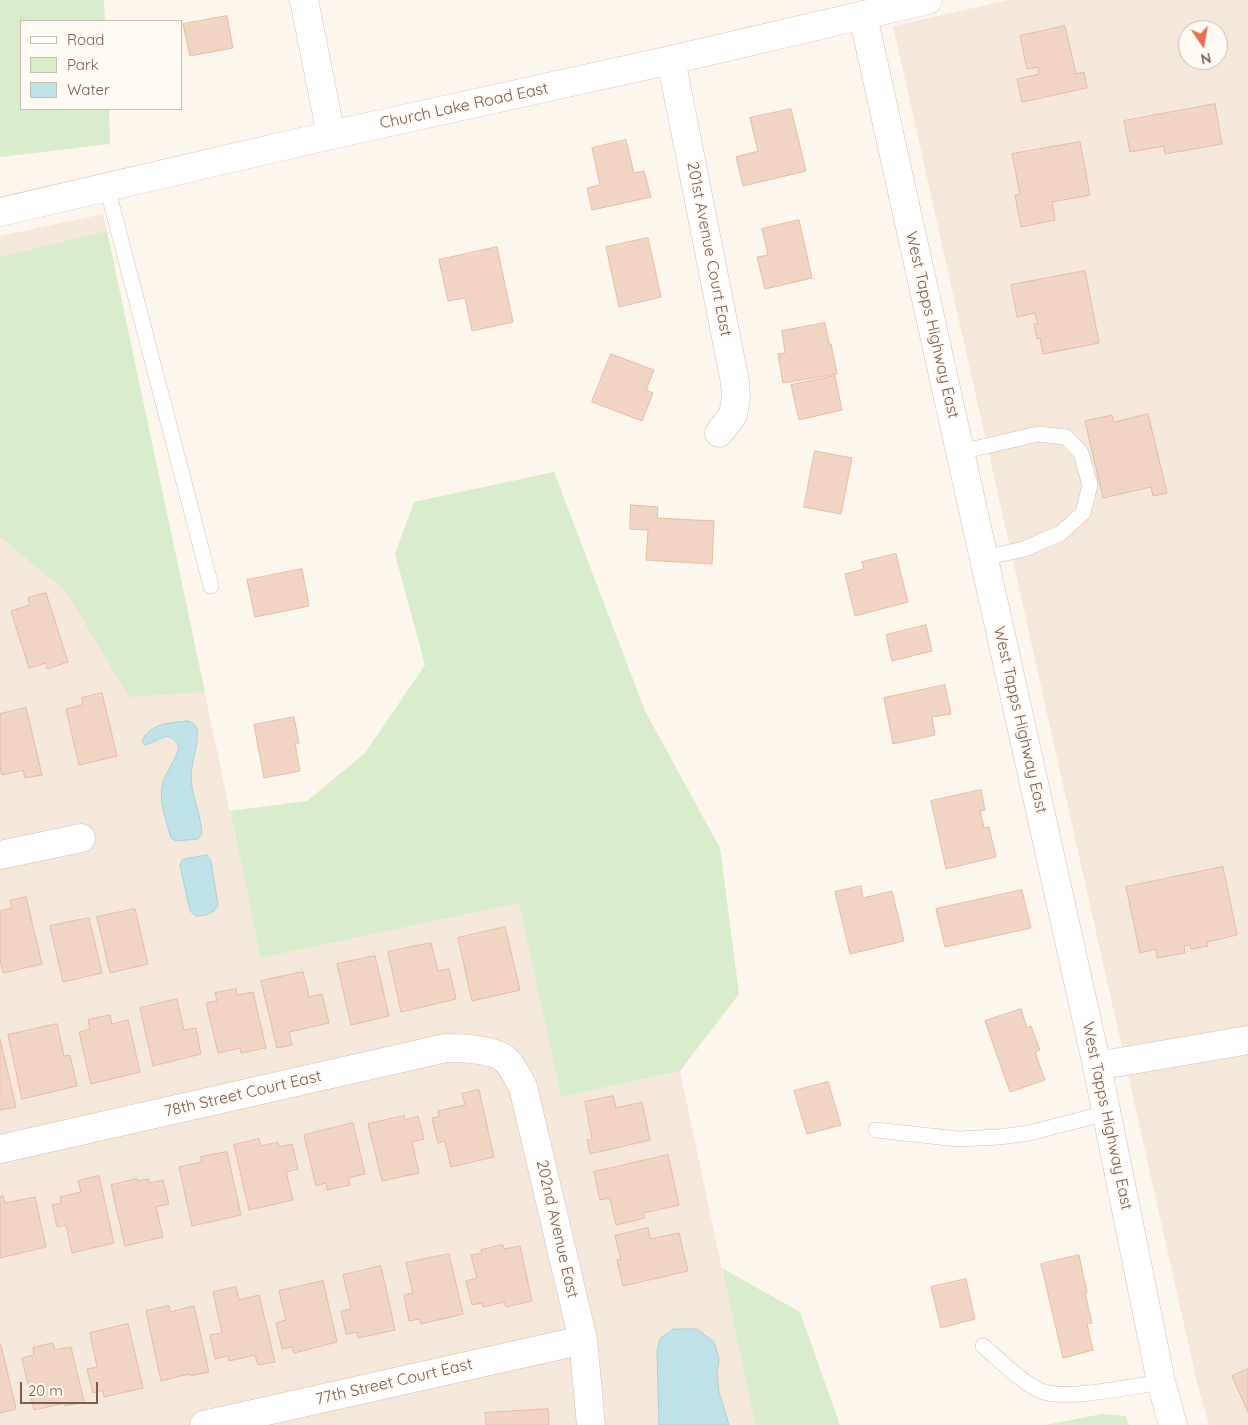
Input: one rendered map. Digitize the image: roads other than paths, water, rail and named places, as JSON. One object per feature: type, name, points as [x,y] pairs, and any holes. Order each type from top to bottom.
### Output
[{"type":"street","points":[[304,0],[331,135]]},
{"type":"street","name":"Church Lake Road East","points":[[0,212],[928,0]]},
{"type":"street","name":"West Tapps Highway East","points":[[863,16],[1097,1066],[1161,1382],[1173,1425]]},
{"type":"street","name":"201st Avenue Court East","points":[[671,60],[736,382],[733,415],[719,433]]},
{"type":"street","points":[[0,855],[80,838]]},
{"type":"street","points":[[1097,1066],[1248,1040]]},
{"type":"street","name":"78th Street Court East","points":[[0,1150],[446,1048],[468,1048],[487,1051]]},
{"type":"street","name":"202nd Avenue East","points":[[487,1051],[505,1059],[523,1087],[583,1340],[591,1425]]},
{"type":"street","name":"77th Street Court East","points":[[204,1425],[583,1340]]},
{"type":"lane","points":[[107,187],[211,586]]},
{"type":"lane","points":[[960,452],[1038,434],[1066,437],[1081,453],[1090,485],[1083,513],[1061,534],[1024,549],[984,558]]},
{"type":"lane","points":[[876,1130],[958,1139],[1000,1136],[1030,1133],[1106,1113]]},
{"type":"lane","points":[[983,1346],[1019,1376],[1042,1392],[1062,1394],[1090,1393],[1161,1382]]},
{"type":"water","points":[[187,721],[195,725],[197,731],[197,743],[191,776],[202,833],[198,839],[176,841],[171,838],[163,809],[161,793],[164,779],[175,759],[179,746],[171,738],[167,737],[145,745],[142,741],[155,727],[167,723]]},
{"type":"water","points":[[207,855],[211,861],[218,905],[214,911],[206,915],[196,916],[190,911],[180,865],[182,860]]},
{"type":"water","points":[[674,1329],[697,1329],[714,1342],[719,1359],[717,1374],[719,1392],[729,1425],[659,1425],[657,1351],[660,1339]]}]
